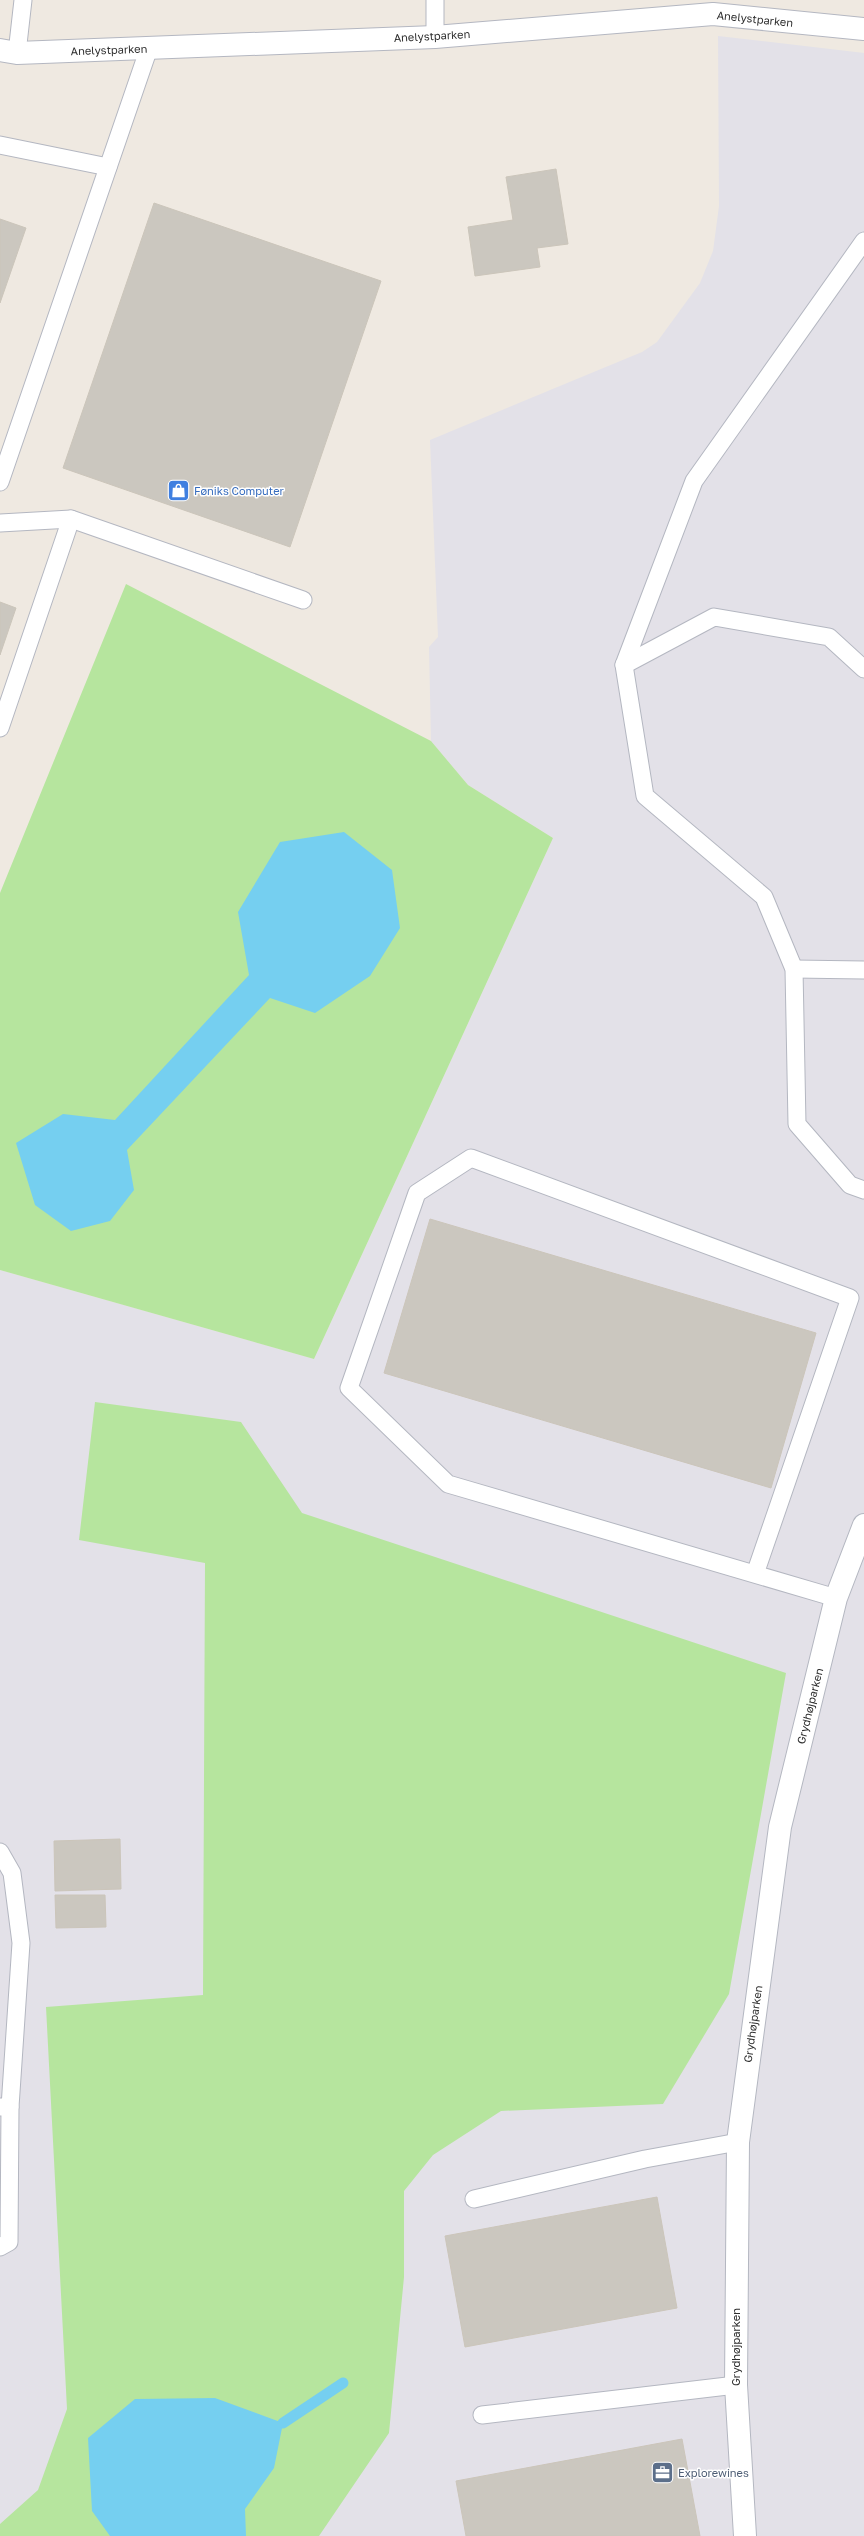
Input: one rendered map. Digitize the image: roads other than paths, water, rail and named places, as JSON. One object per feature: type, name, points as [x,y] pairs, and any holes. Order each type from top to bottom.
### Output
[{"type":"street","name":"Anelystparken","points":[[9,52],[435,37],[712,14],[864,29]]},
{"type":"street","name":"Grydhøjparken","points":[[745,2536],[736,2384],[738,2142],[780,1827],[836,1598],[864,1525]]},
{"type":"lane","points":[[9,52],[23,0]]},
{"type":"lane","points":[[435,0],[435,37]]},
{"type":"lane","points":[[0,482],[149,48]]},
{"type":"lane","points":[[0,145],[108,167]]},
{"type":"lane","points":[[864,241],[694,481],[624,665],[645,796],[764,896],[794,970],[797,1124],[850,1185],[864,1190]]},
{"type":"lane","points":[[0,523],[71,519],[303,600]]},
{"type":"lane","points":[[0,728],[71,519]]},
{"type":"lane","points":[[624,665],[714,617],[829,637],[864,669]]},
{"type":"lane","points":[[794,970],[864,970]]},
{"type":"lane","points":[[755,1574],[850,1298],[471,1158],[416,1193],[349,1388],[448,1484],[836,1598]]},
{"type":"lane","points":[[0,1852],[12,1873],[21,1943],[5,2107],[9,2242],[0,2247]]},
{"type":"lane","points":[[474,2199],[645,2159],[738,2142]]},
{"type":"lane","points":[[482,2415],[736,2384]]},
{"type":"water","points":[[344,832],[392,870],[400,928],[370,976],[315,1013],[270,998],[127,1150],[134,1190],[110,1221],[71,1231],[35,1205],[16,1143],[63,1114],[115,1120],[249,975],[238,912],[280,842]]},
{"type":"water","points":[[215,2398],[283,2423],[274,2468],[245,2509],[246,2536],[110,2536],[92,2511],[88,2438],[135,2399]]},
{"type":"waterway","points":[[283,2423],[343,2383]]},
{"type":"place","name":"Føniks Computer","points":[[179,491]]},
{"type":"place","name":"Explorewines","points":[[663,2473]]}]
